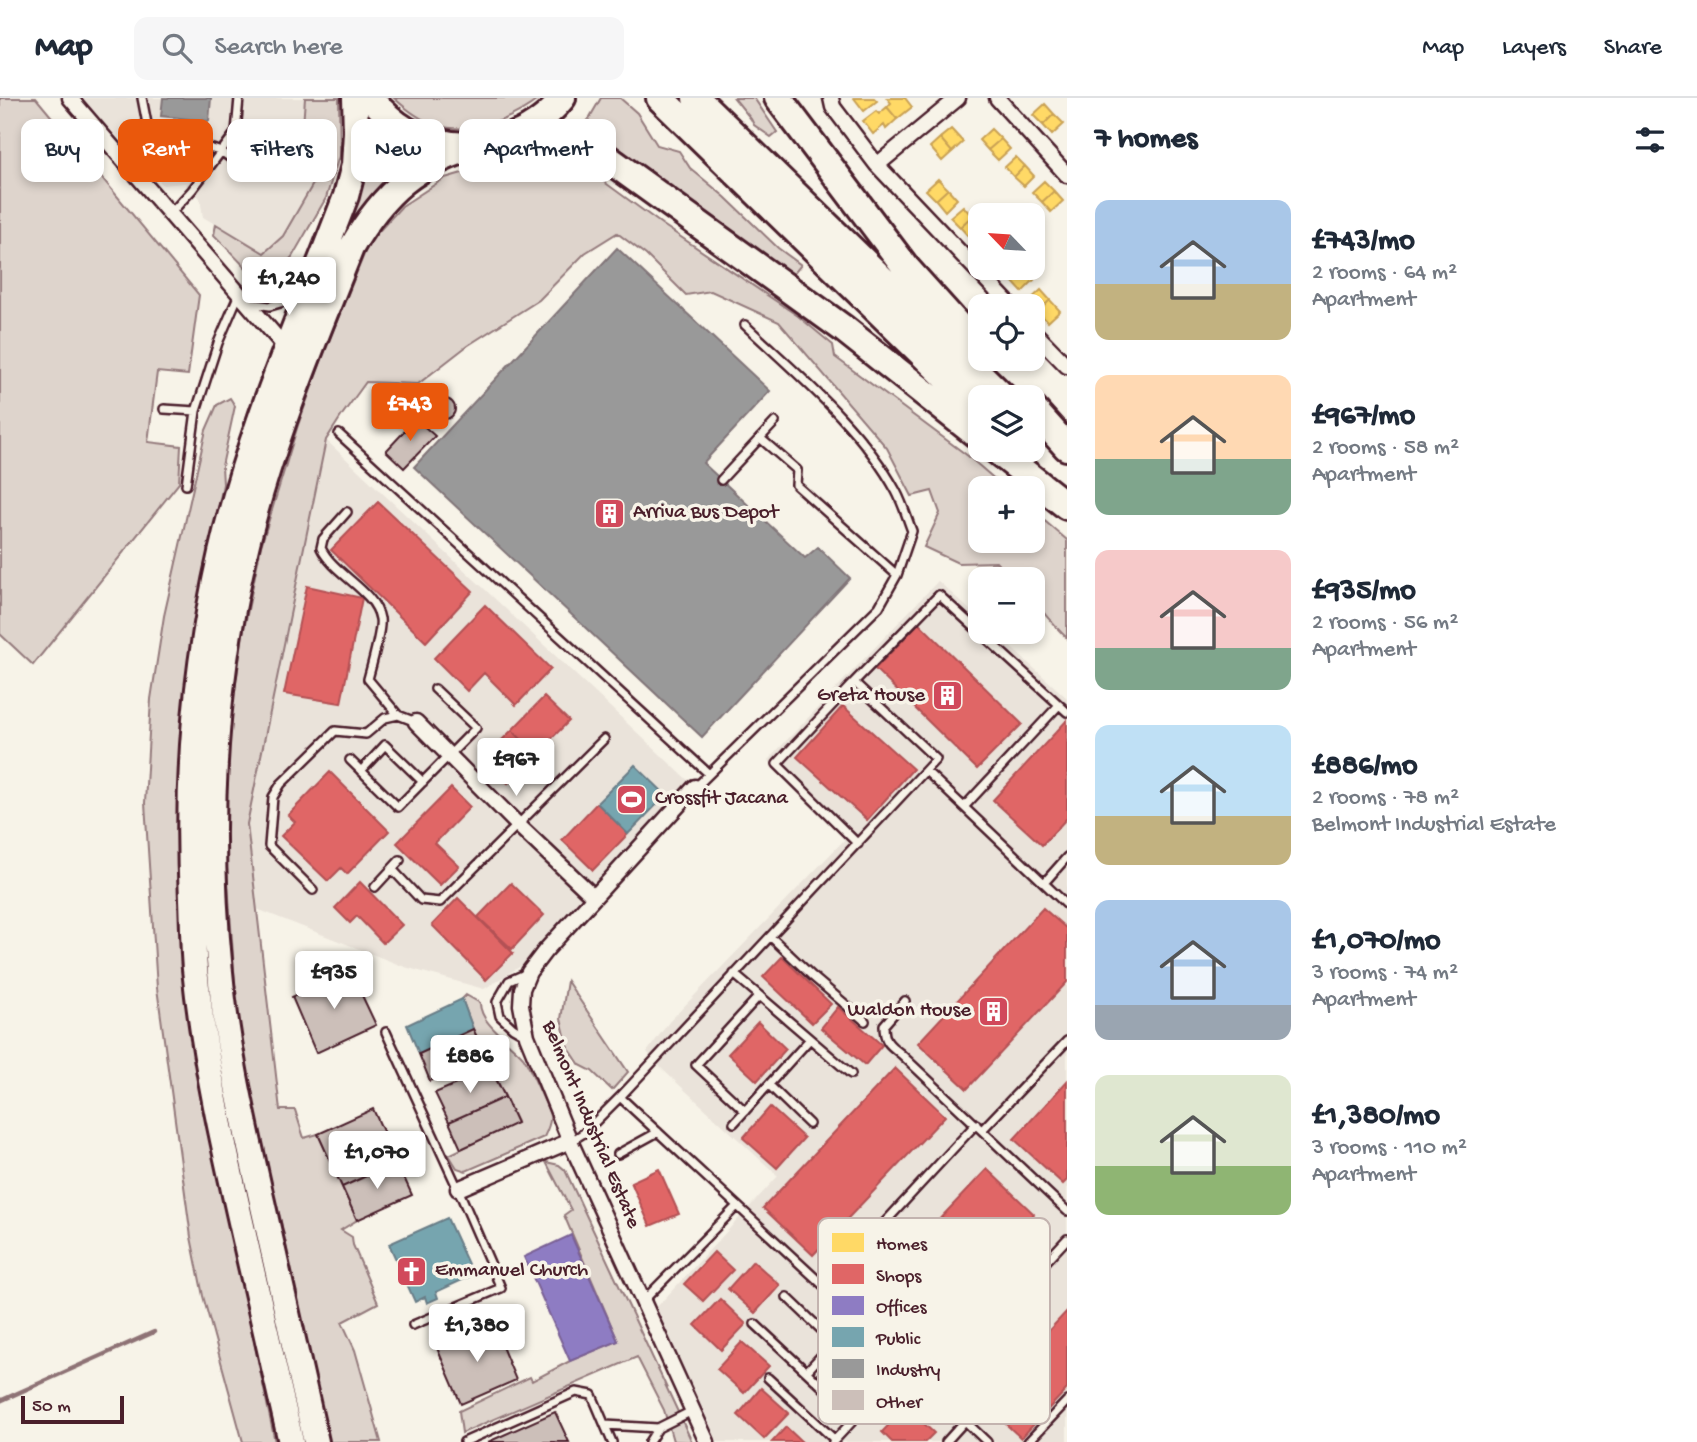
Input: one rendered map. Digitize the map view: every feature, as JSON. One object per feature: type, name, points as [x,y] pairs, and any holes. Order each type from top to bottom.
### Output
[{"type":"highway","points":[[291,1442],[220,1133],[195,967],[190,855],[191,779],[196,703],[206,628],[221,553],[263,407],[346,195],[354,165],[355,98]]},
{"type":"highway","points":[[371,98],[384,114],[405,129],[429,140],[459,145]]},
{"type":"highway","points":[[542,119],[563,98]]},
{"type":"highway","points":[[660,98],[968,398]]},
{"type":"highway","points":[[696,98],[991,385]]},
{"type":"highway","points":[[778,98],[907,269],[968,337]]},
{"type":"highway","points":[[316,1442],[244,1125],[220,975],[213,853],[219,705],[229,630],[244,555],[262,486],[285,416],[351,248],[365,223],[404,181],[428,165],[459,151]]},
{"type":"highway","points":[[616,165],[844,330],[968,428]]},
{"type":"highway","points":[[999,371],[1012,385]]},
{"type":"highway","points":[[1045,422],[1067,447]]},
{"type":"highway","points":[[1045,439],[1067,460]]},
{"type":"highway","points":[[1011,462],[1067,506]]},
{"type":"highway","points":[[1033,462],[1067,495]]},
{"type":"street","points":[[69,98],[286,348],[332,295]]},
{"type":"street","points":[[831,98],[833,107],[877,165],[1000,294]]},
{"type":"street","points":[[877,165],[958,98]]},
{"type":"street","points":[[997,98],[1067,175]]},
{"type":"street","points":[[1045,343],[1067,366]]},
{"type":"street","points":[[416,722],[594,897]]},
{"type":"street","name":"Belmont Industrial Estate","points":[[695,787],[545,951],[529,972],[522,989],[521,1005],[527,1036],[569,1141],[706,1442]]},
{"type":"street","points":[[458,1189],[569,1141]]},
{"type":"lane","points":[[142,98],[149,134],[190,142],[227,156]]},
{"type":"lane","points":[[171,214],[236,132],[239,98]]},
{"type":"lane","points":[[187,485],[196,411],[218,343],[243,298],[270,306],[307,294]]},
{"type":"lane","points":[[695,787],[879,607],[897,575],[912,531],[897,492],[864,443],[745,325]]},
{"type":"lane","points":[[164,409],[196,411]]},
{"type":"lane","points":[[720,480],[775,422]]},
{"type":"lane","points":[[339,434],[708,773]]},
{"type":"lane","points":[[760,438],[797,470],[796,485],[897,575]]},
{"type":"lane","points":[[347,512],[323,539],[321,548],[327,559],[374,603],[381,621],[368,680],[398,715],[416,722]]},
{"type":"lane","points":[[858,844],[777,764],[939,595],[1067,712]]},
{"type":"lane","points":[[569,1141],[584,1133],[620,1097],[936,759],[854,682]]},
{"type":"lane","points":[[350,760],[398,807],[476,728],[435,689]]},
{"type":"lane","points":[[964,807],[1059,705]]},
{"type":"lane","points":[[313,890],[269,846],[273,797],[281,784],[335,731],[366,734],[385,718],[398,715]]},
{"type":"lane","points":[[392,869],[421,901],[440,902],[604,739]]},
{"type":"lane","points":[[360,771],[385,745],[423,782]]},
{"type":"lane","points":[[926,771],[1067,905]]},
{"type":"lane","points":[[1044,883],[1067,857]]},
{"type":"lane","points":[[375,887],[400,860]]},
{"type":"lane","points":[[771,937],[865,1021]]},
{"type":"lane","points":[[527,1036],[500,1016],[498,1002],[509,981],[529,972]]},
{"type":"lane","points":[[734,974],[851,1074]]},
{"type":"lane","points":[[745,1111],[696,1065],[760,996]]},
{"type":"lane","points":[[905,1001],[884,1025],[884,1036],[890,1045],[1067,1211]]},
{"type":"lane","points":[[386,1032],[500,1288],[413,1325]]},
{"type":"lane","points":[[734,1122],[810,1039]]},
{"type":"lane","points":[[891,1218],[1067,1041]]},
{"type":"lane","points":[[769,1085],[808,1124]]},
{"type":"lane","points":[[620,1097],[818,1281]]},
{"type":"lane","points":[[618,1154],[658,1132]]},
{"type":"lane","points":[[643,1302],[737,1206]]},
{"type":"lane","points":[[1050,1257],[1067,1239]]},
{"type":"lane","points":[[787,1297],[818,1327]]},
{"type":"lane","points":[[755,1324],[818,1382]]},
{"type":"lane","points":[[807,1371],[818,1359]]},
{"type":"lane","points":[[768,1378],[834,1441],[850,1424]]},
{"type":"lane","points":[[464,1442],[576,1392],[592,1395],[612,1442]]},
{"type":"lane","points":[[1050,1419],[1067,1401]]},
{"type":"lane","points":[[605,1425],[658,1428],[692,1411]]},
{"type":"lane","points":[[946,1442],[963,1424]]},
{"type":"lane","points":[[967,1424],[987,1442]]},
{"type":"lane","points":[[1028,1442],[1045,1424]]},
{"type":"lane","points":[[649,1442],[658,1428]]},
{"type":"shaded area","points":[[0,98],[36,98],[53,119],[21,119],[21,182],[104,180],[199,295],[188,375],[157,372],[148,442],[181,446],[179,483],[33,665],[0,634]]},
{"type":"shaded area","points":[[81,98],[305,98],[311,119],[227,119],[227,182],[314,182],[283,236],[264,253],[203,217],[200,198],[185,183],[163,185],[160,182],[213,182],[213,119],[118,119],[118,137],[104,119],[101,119]]},
{"type":"shaded area","points":[[305,98],[339,98],[340,153],[337,163],[337,119],[304,119]]},
{"type":"shaded area","points":[[394,98],[540,98],[504,119],[459,119],[459,129],[445,127],[445,119],[423,119]]},
{"type":"shaded area","points":[[601,98],[620,98],[637,113],[657,145],[679,151],[690,168],[778,248],[801,265],[792,276],[616,152],[616,119],[589,119]]},
{"type":"shaded area","points":[[734,98],[754,98],[777,132],[771,137],[754,125]]},
{"type":"shaded area","points":[[365,106],[385,119],[363,119]]},
{"type":"shaded area","points":[[459,174],[459,182],[604,182],[798,316],[833,345],[835,357],[968,456],[968,462],[975,462],[991,476],[968,476],[968,553],[1045,553],[1045,521],[1067,540],[1067,638],[1045,614],[1045,567],[1001,567],[996,562],[958,563],[924,547],[940,513],[932,491],[912,496],[887,448],[779,322],[711,291],[686,295],[646,255],[617,233],[585,253],[539,300],[467,346],[418,384],[366,382],[326,440],[247,824],[280,1110],[295,1110],[304,1138],[318,1134],[357,1220],[341,1230],[352,1237],[378,1303],[342,1322],[355,1350],[381,1442],[327,1442],[280,1217],[253,1119],[236,999],[224,825],[231,717],[243,634],[261,546],[298,425],[326,348],[369,242],[402,206],[439,182],[445,182],[445,178]]},
{"type":"shaded area","points":[[314,182],[331,182],[326,198],[292,257],[275,275],[254,276],[214,235],[216,224],[264,253],[283,236]]},
{"type":"shaded area","points":[[351,182],[387,182],[357,219],[339,250]]},
{"type":"shaded area","points":[[230,398],[235,406],[222,466],[223,484],[207,566],[187,697],[206,1110],[275,1442],[243,1442],[203,1296],[191,1237],[157,988],[145,803],[151,699],[164,616],[206,430],[217,405]]},
{"type":"shaded area","points":[[326,440],[695,787],[545,951],[484,989],[405,967],[257,909],[247,824]]},
{"type":"shaded area","points":[[938,581],[968,608],[968,644],[1007,644],[1067,698],[1067,1442],[718,1442],[656,1308],[778,1176],[647,1052],[669,1022],[847,837],[768,760]]},
{"type":"shaded area","points":[[567,981],[628,1072],[612,1090],[592,1071],[580,1065],[568,1047],[561,1019]]},
{"type":"shaded area","points":[[466,995],[480,1003],[481,1011],[490,1025],[523,1057],[550,1119],[544,1137],[466,1171],[457,1168],[449,1155],[517,1122],[473,1029],[462,999]]},
{"type":"shaded area","points":[[546,1162],[559,1165],[565,1170],[692,1442],[673,1441],[664,1410],[637,1357],[462,1433],[459,1411],[530,1377],[532,1381],[570,1361],[618,1341],[564,1215],[571,1210]]},
{"type":"building: Homes","points":[[854,98],[874,98],[877,101],[864,111]]},
{"type":"building: Homes","points":[[887,98],[905,98],[912,107],[897,119],[887,107],[891,103]]},
{"type":"building: Homes","points":[[1045,104],[1054,114],[1043,125],[1033,115]]},
{"type":"building: Homes","points":[[887,107],[897,119],[886,129],[884,125],[873,134],[863,121]]},
{"type":"building: Homes","points":[[1054,114],[1064,124],[1052,135],[1043,125]]},
{"type":"building: Homes","points":[[951,129],[963,142],[952,152],[940,138]]},
{"type":"building: Homes","points":[[991,129],[1001,139],[988,150],[979,140]]},
{"type":"building: Homes","points":[[940,138],[952,152],[942,161],[930,147]]},
{"type":"building: Homes","points":[[1001,139],[1010,149],[998,160],[988,150]]},
{"type":"building: Homes","points":[[1016,157],[1025,166],[1014,177],[1005,167]]},
{"type":"building: Homes","points":[[1025,166],[1034,176],[1024,186],[1014,177]]},
{"type":"building: Homes","points":[[938,179],[948,189],[936,200],[926,190]]},
{"type":"building: Homes","points":[[1044,181],[1054,191],[1042,202],[1032,192]]},
{"type":"building: Homes","points":[[948,189],[957,199],[945,211],[936,200]]},
{"type":"building: Homes","points":[[1054,191],[1063,201],[1051,212],[1042,202]]},
{"type":"building: Homes","points":[[963,206],[968,212],[968,220],[960,227],[950,217]]},
{"type":"building: Homes","points":[[968,220],[968,236],[960,227]]},
{"type":"building: Homes","points":[[1013,280],[1034,280],[1022,292]]},
{"type":"building: Homes","points":[[1050,300],[1060,311],[1048,322],[1045,319],[1045,305]]},
{"type":"building: Shops","points":[[378,502],[473,591],[426,642],[331,550]]},
{"type":"building: Shops","points":[[307,586],[362,598],[341,703],[284,694]]},
{"type":"building: Shops","points":[[485,605],[551,669],[516,705],[484,673],[467,691],[434,658]]},
{"type":"building: Shops","name":"Greta House","points":[[919,623],[1022,724],[977,769],[875,669]]},
{"type":"building: Shops","points":[[544,697],[569,721],[536,754],[512,730]]},
{"type":"building: Shops","points":[[843,706],[913,769],[867,820],[797,757]]},
{"type":"building: Shops","points":[[1067,720],[1067,818],[1042,845],[993,800]]},
{"type":"building: Shops","points":[[512,730],[536,754],[508,783],[483,759]]},
{"type":"building: Shops","points":[[330,772],[389,831],[347,874],[341,868],[328,881],[281,836],[295,822],[288,815]]},
{"type":"building: Shops","points":[[451,788],[470,807],[435,843],[459,866],[440,885],[397,843]]},
{"type":"building: Shops","points":[[597,803],[628,834],[593,870],[562,840]]},
{"type":"building: Shops","points":[[360,882],[402,925],[383,943],[357,916],[350,923],[335,908]]},
{"type":"building: Shops","points":[[511,883],[544,915],[512,949],[478,917]]},
{"type":"building: Shops","points":[[458,898],[513,953],[486,980],[432,925]]},
{"type":"building: Shops","name":"Waldon House","points":[[1043,908],[1067,929],[1067,982],[967,1089],[918,1043]]},
{"type":"building: Shops","points":[[782,957],[831,1004],[812,1023],[763,977]]},
{"type":"building: Shops","points":[[838,1007],[882,1045],[865,1065],[821,1028]]},
{"type":"building: Shops","points":[[758,1022],[786,1049],[757,1081],[728,1054]]},
{"type":"building: Shops","points":[[895,1068],[945,1116],[848,1218],[818,1218],[818,1250],[813,1255],[763,1208]]},
{"type":"building: Shops","points":[[1067,1081],[1067,1180],[1063,1184],[1014,1139]]},
{"type":"building: Shops","points":[[770,1107],[804,1138],[777,1168],[743,1138]]},
{"type":"building: Shops","points":[[659,1169],[679,1214],[650,1226],[631,1182]]},
{"type":"building: Shops","points":[[987,1169],[1034,1214],[1030,1218],[940,1218]]},
{"type":"building: Shops","points":[[714,1252],[733,1270],[703,1301],[684,1284]]},
{"type":"building: Shops","points":[[753,1261],[780,1285],[755,1313],[728,1289]]},
{"type":"building: Shops","points":[[720,1299],[746,1324],[721,1350],[695,1325]]},
{"type":"building: Shops","points":[[1067,1311],[1067,1389],[1050,1407],[1050,1329]]},
{"type":"building: Shops","points":[[742,1342],[769,1366],[744,1393],[717,1369]]},
{"type":"building: Shops","points":[[761,1388],[789,1413],[764,1439],[738,1415]]},
{"type":"building: Shops","points":[[890,1424],[924,1424],[934,1433],[925,1442],[892,1442],[882,1432]]},
{"type":"building: Shops","points":[[1006,1424],[1034,1424],[1021,1438]]},
{"type":"building: Shops","points":[[786,1427],[802,1442],[772,1442]]},
{"type":"building: Offices","points":[[571,1235],[618,1341],[570,1361],[524,1257]]},
{"type":"building: Public","name":"Crossfit Jacana","points":[[635,765],[666,795],[628,834],[597,803]]},
{"type":"building: Public","points":[[462,999],[473,1029],[419,1054],[407,1025]]},
{"type":"building: Public","points":[[447,1218],[473,1275],[436,1292],[438,1298],[427,1303],[425,1297],[415,1302],[389,1244]]},
{"type":"building: Industry","points":[[163,98],[211,98],[209,119],[161,116]]},
{"type":"building: Industry","name":"Arriva Bus Depot","points":[[617,248],[770,391],[703,463],[805,558],[818,547],[850,578],[702,737],[414,467]]},
{"type":"building: Other","points":[[441,399],[449,399],[455,409],[449,419],[441,419],[435,413],[435,405]]},
{"type":"building: Other","points":[[416,419],[435,436],[404,468],[386,451]]},
{"type":"building: Other","points":[[350,970],[376,1025],[316,1053],[292,997]]},
{"type":"building: Other","points":[[473,1029],[486,1056],[430,1081],[419,1054]]},
{"type":"building: Other","points":[[491,1069],[505,1097],[449,1122],[435,1093]]},
{"type":"building: Other","points":[[505,1097],[517,1123],[461,1149],[449,1122]]},
{"type":"building: Other","points":[[373,1109],[397,1162],[342,1187],[318,1134]]},
{"type":"building: Other","points":[[397,1162],[412,1195],[357,1220],[342,1187]]},
{"type":"building: Other","points":[[493,1325],[516,1380],[461,1404],[437,1348]]},
{"type":"building: Other","points":[[555,1412],[569,1442],[488,1442]]},
{"type":"waterway","points":[[0,1401],[154,1332]]},
{"type":"place","name":"Arriva Bus Depot","points":[[610,513]]},
{"type":"place","name":"Greta House","points":[[948,696]]},
{"type":"place","name":"Crossfit Jacana","points":[[632,799]]},
{"type":"place","name":"Waldon House","points":[[994,1011]]},
{"type":"place","name":"Emmanuel Church","points":[[412,1271]]}]
